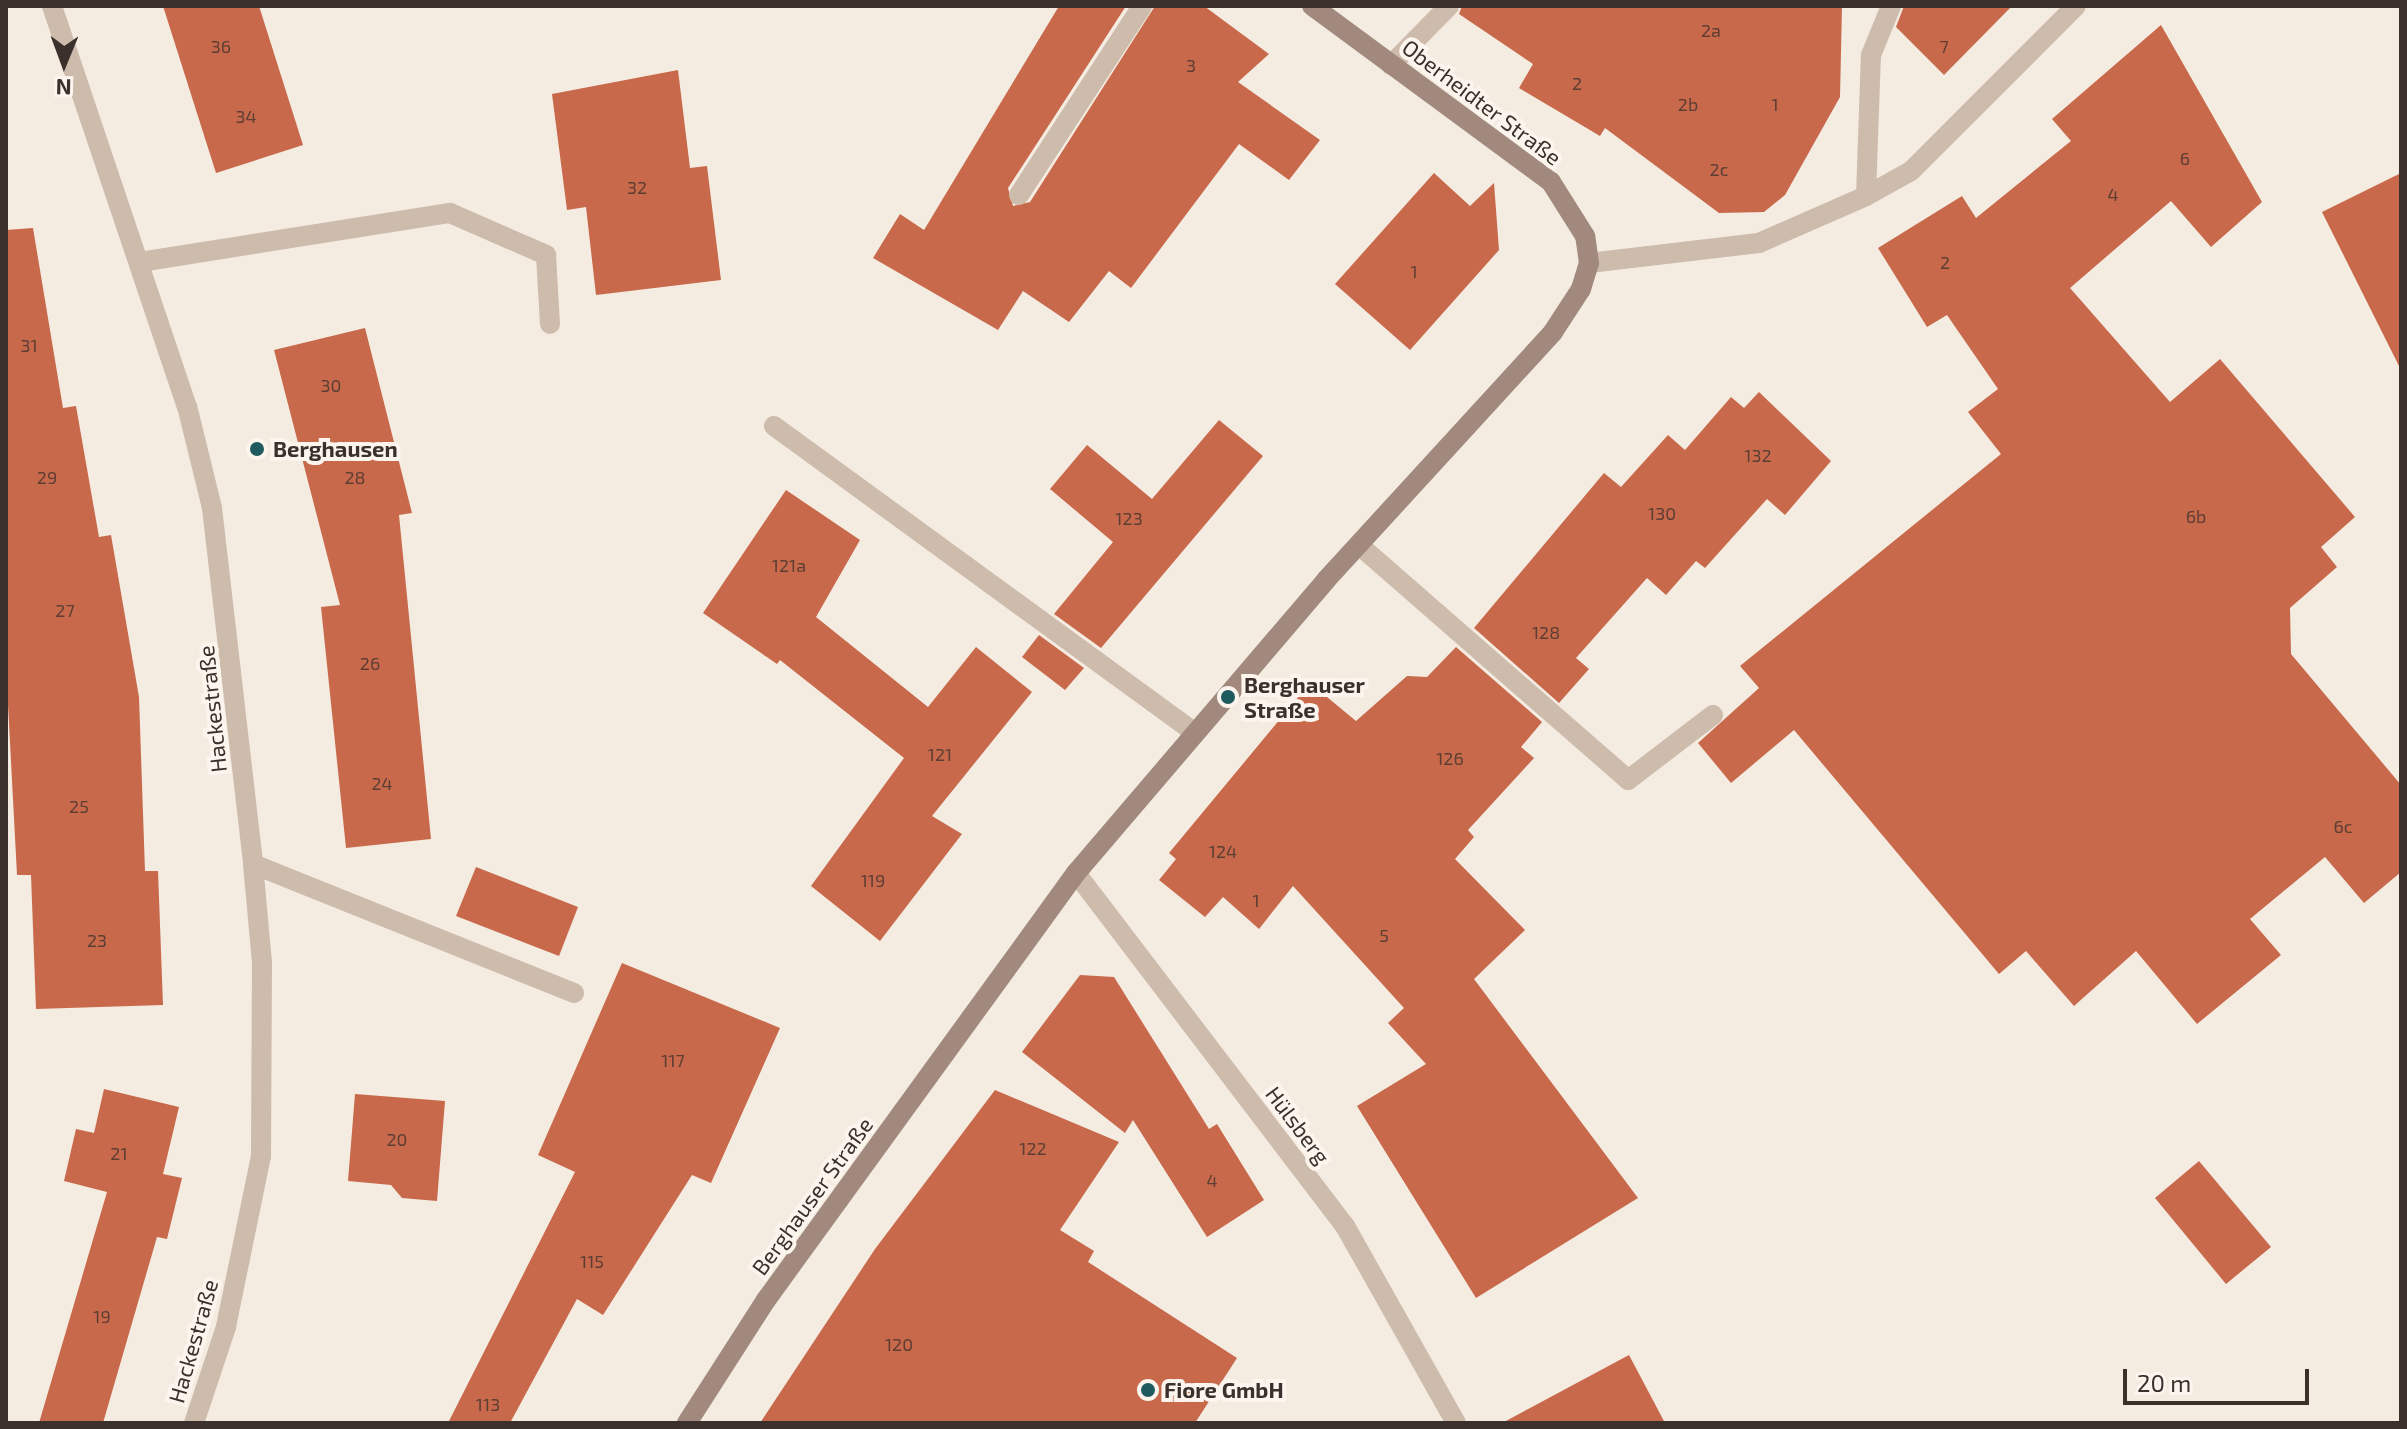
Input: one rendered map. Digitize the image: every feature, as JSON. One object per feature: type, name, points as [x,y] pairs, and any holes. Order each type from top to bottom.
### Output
[{"type":"street","name":"Hackestraße","points":[[52,6],[140,262],[212,508],[253,864],[265,1071],[261,1156],[226,1327],[194,1423]]},
{"type":"street","points":[[1019,195],[1142,6]]},
{"type":"street","name":"Oberheidter Straße","points":[[1312,6],[1551,182],[1585,236],[1589,263]]},
{"type":"street","points":[[1391,65],[1449,6]]},
{"type":"street","points":[[1866,196],[1871,55],[1891,6]]},
{"type":"street","points":[[1589,263],[1759,243],[1866,196],[1911,171],[2076,6]]},
{"type":"street","points":[[140,262],[450,213],[546,255],[550,324]]},
{"type":"street","name":"Berghauser Straße","points":[[687,1423],[766,1300],[1076,873],[1194,732],[1568,313],[1589,263]]},
{"type":"street","points":[[774,426],[1194,732]]},
{"type":"street","points":[[1359,545],[1628,780],[1713,715]]},
{"type":"street","points":[[253,864],[574,993]]},
{"type":"street","name":"Hülsberg","points":[[1076,873],[1345,1226],[1456,1423]]},
{"type":"building","points":[[163,6],[259,6],[303,145],[216,173]]},
{"type":"building","points":[[1059,6],[1126,6],[1008,188],[1013,206],[1030,202],[1155,6],[1204,6],[1269,54],[1238,82],[1320,140],[1289,180],[1239,144],[1131,288],[1109,271],[1069,322],[1023,291],[998,330],[873,258],[900,214],[924,230]]},
{"type":"building","points":[[1462,6],[1842,6],[1840,97],[1785,195],[1764,212],[1719,213],[1605,128],[1600,136],[1519,88],[1533,64],[1459,14]]},
{"type":"building","points":[[1904,6],[2012,6],[1944,75],[1896,27]]},
{"type":"building","points":[[2161,25],[2262,202],[2211,247],[2171,201],[2070,288],[2170,402],[2220,359],[2355,517],[2321,547],[2337,567],[2290,608],[2291,654],[2401,785],[2401,872],[2364,903],[2325,857],[2250,919],[2281,955],[2197,1024],[2136,951],[2074,1006],[2026,951],[1999,974],[1794,730],[1731,783],[1698,743],[1759,688],[1740,666],[2001,454],[1968,412],[1998,389],[1947,315],[1927,327],[1878,248],[1962,196],[1976,218],[2071,141],[2052,119]]},
{"type":"building","points":[[678,70],[690,168],[707,166],[721,280],[596,295],[586,207],[567,210],[552,94]]},
{"type":"building","points":[[1434,173],[1470,206],[1494,183],[1499,250],[1410,350],[1335,284]]},
{"type":"building","points":[[2401,173],[2401,370],[2322,212]]},
{"type":"building","points":[[33,228],[63,408],[76,406],[99,537],[111,535],[139,697],[145,871],[158,871],[163,1005],[36,1009],[31,875],[17,875],[6,667],[6,230]]},
{"type":"building","points":[[365,328],[412,513],[399,515],[431,839],[346,848],[321,607],[340,605],[274,350]]},
{"type":"building","points":[[1759,392],[1831,461],[1785,515],[1767,499],[1705,568],[1696,561],[1666,595],[1647,578],[1576,658],[1589,669],[1559,703],[1474,628],[1604,473],[1621,487],[1668,435],[1685,450],[1731,397],[1744,408]]},
{"type":"building","points":[[1219,420],[1263,456],[1101,648],[1054,614],[1113,542],[1050,489],[1087,445],[1152,499]]},
{"type":"building","points":[[786,490],[860,540],[816,617],[928,707],[976,647],[1032,692],[932,816],[962,834],[880,941],[811,886],[904,758],[780,660],[777,664],[703,613]]},
{"type":"building","points":[[1039,635],[1084,668],[1065,690],[1022,657]]},
{"type":"building","points":[[1456,647],[1542,722],[1521,747],[1534,758],[1468,830],[1474,837],[1455,859],[1525,930],[1474,979],[1638,1198],[1476,1298],[1357,1106],[1426,1064],[1388,1023],[1404,1008],[1293,886],[1259,929],[1223,897],[1205,917],[1159,880],[1176,859],[1169,853],[1310,683],[1356,721],[1407,676],[1427,677]]},
{"type":"building","points":[[476,867],[578,907],[559,956],[456,916]]},
{"type":"building","points":[[622,963],[780,1028],[711,1183],[692,1175],[603,1315],[577,1299],[510,1423],[448,1423],[575,1172],[538,1155]]},
{"type":"building","points":[[1080,975],[1114,977],[1209,1129],[1217,1124],[1264,1200],[1207,1237],[1133,1120],[1125,1133],[1022,1052]]},
{"type":"building","points":[[104,1089],[179,1107],[163,1174],[182,1178],[167,1239],[157,1237],[103,1423],[39,1423],[107,1192],[64,1181],[76,1129],[94,1133]]},
{"type":"building","points":[[995,1090],[1119,1142],[1060,1230],[1094,1251],[1088,1262],[1237,1358],[1195,1423],[760,1423],[875,1249]]},
{"type":"building","points":[[355,1094],[445,1101],[437,1201],[402,1198],[391,1185],[348,1181]]},
{"type":"building","points":[[2199,1161],[2271,1247],[2226,1284],[2155,1198]]},
{"type":"building","points":[[1629,1355],[1665,1423],[1502,1423]]},
{"type":"place","name":"Berghausen","points":[[257,449]]},
{"type":"place","name":"Berghauser Straße","points":[[1228,697]]},
{"type":"place","name":"Fiore GmbH","points":[[1148,1390]]}]
